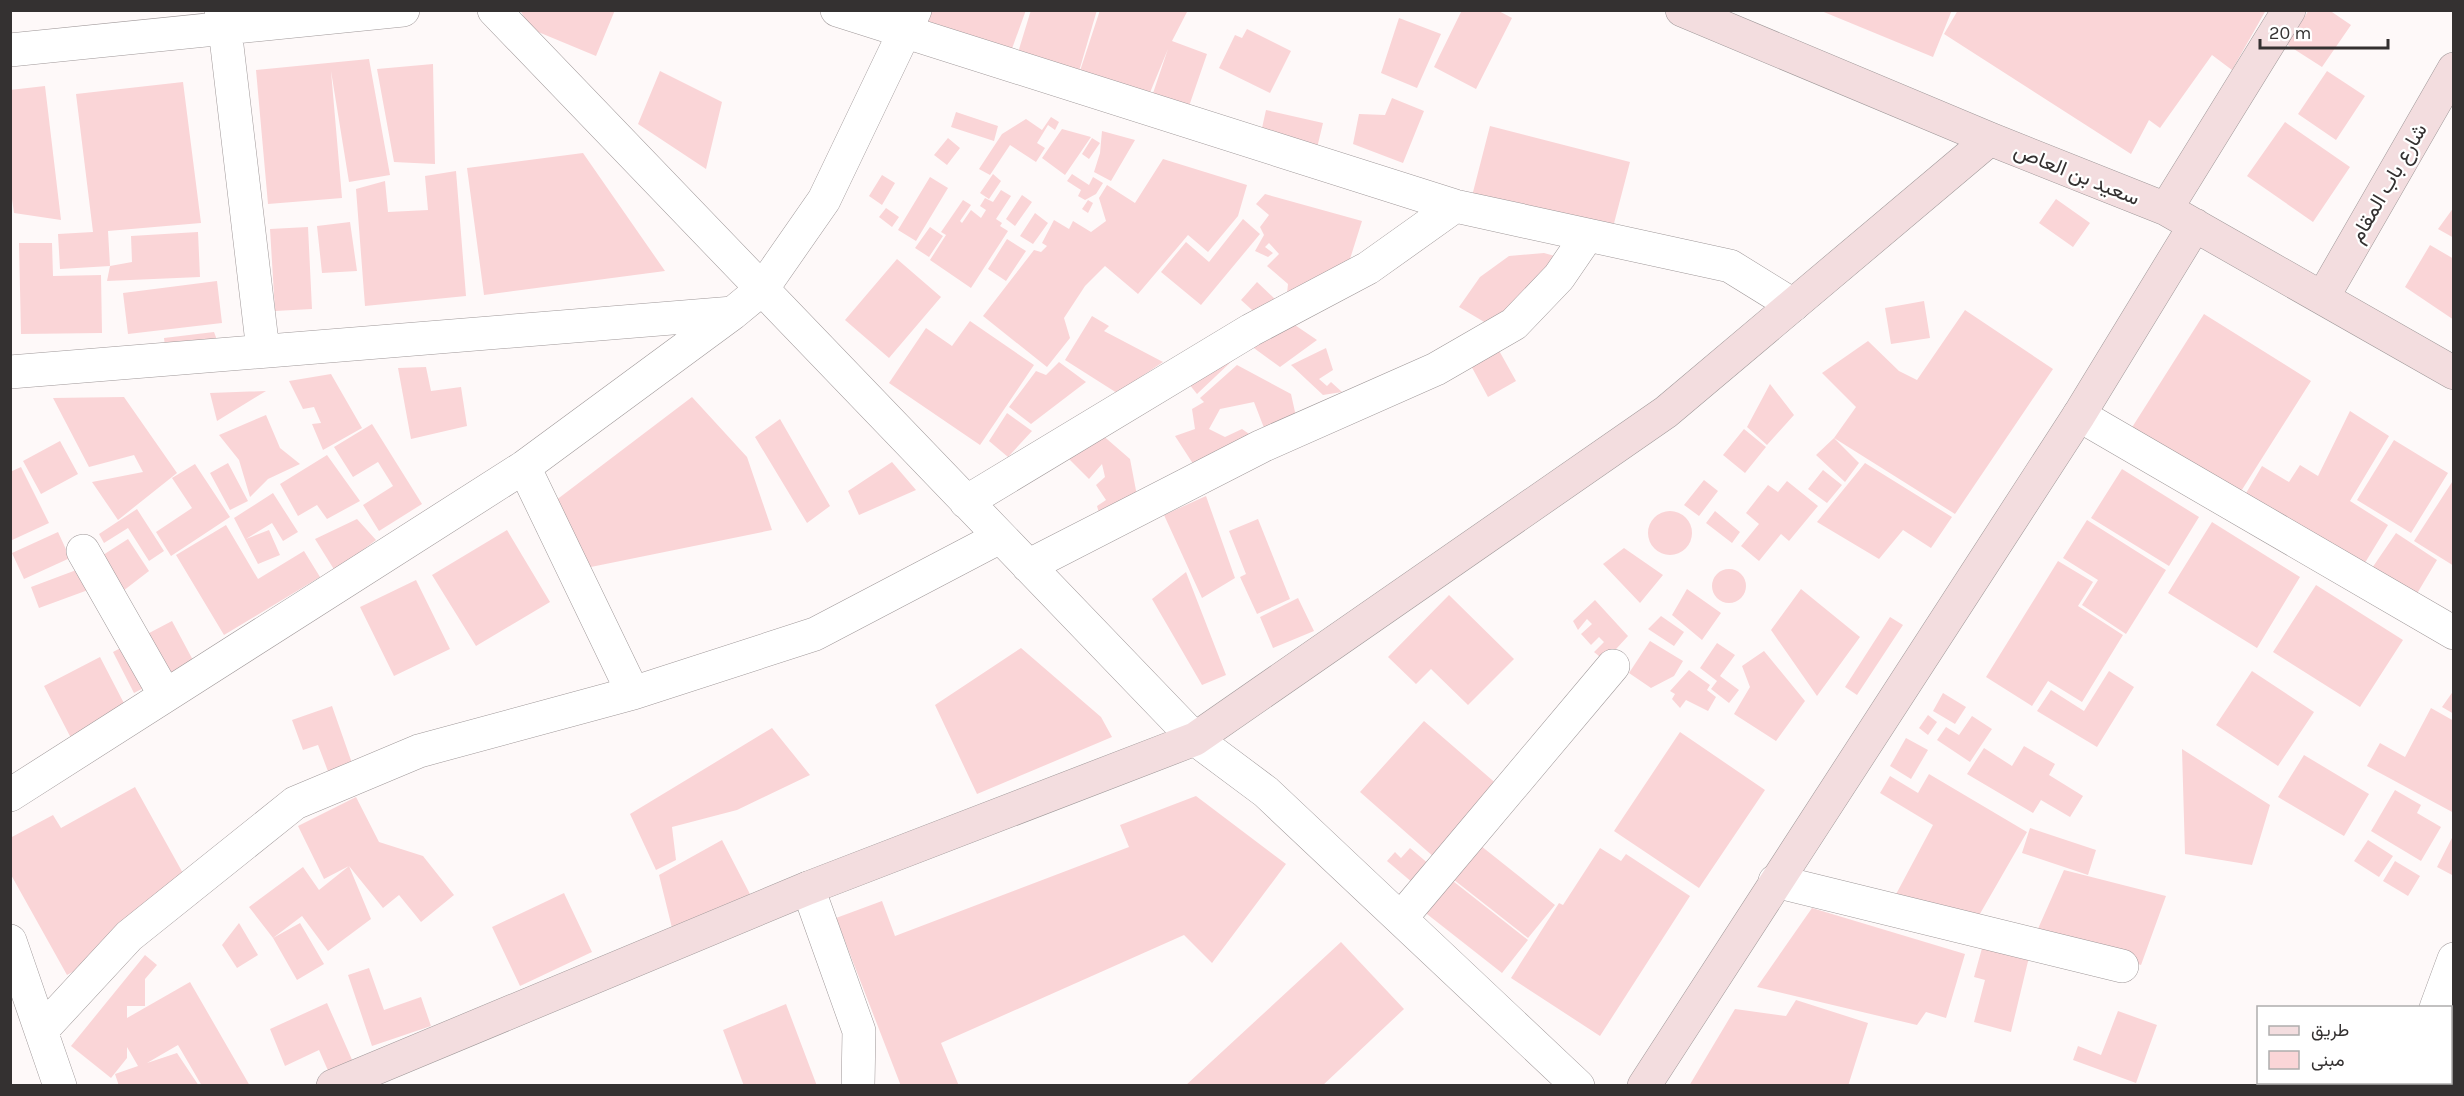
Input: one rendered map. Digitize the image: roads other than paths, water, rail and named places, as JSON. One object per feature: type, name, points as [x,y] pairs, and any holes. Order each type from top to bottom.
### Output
[{"type":"main road","points":[[2166,209],[2289,10]]},
{"type":"main road","name":"سعيد بن العاص","points":[[1692,12],[1990,139],[2166,209],[2454,373]]},
{"type":"main road","name":"شارع باب المقام","points":[[2323,297],[2454,69]]},
{"type":"main road","points":[[333,1086],[808,888],[1195,739],[1666,412],[1990,139]]},
{"type":"main road","points":[[1644,1086],[2079,415],[2195,225]]},
{"type":"street","points":[[10,50],[223,20],[403,10]]},
{"type":"street","points":[[494,10],[1195,739],[1266,792],[1578,1086]]},
{"type":"street","points":[[837,10],[910,22],[1455,206],[1730,266],[1793,305]]},
{"type":"street","points":[[223,20],[263,351]]},
{"type":"street","points":[[10,795],[524,467],[733,313],[762,289],[824,200],[910,22]]},
{"type":"street","points":[[966,502],[1251,330],[1368,268],[1455,206]]},
{"type":"street","points":[[1028,566],[1262,446],[1436,369],[1514,324],[1559,277],[1587,236]]},
{"type":"street","points":[[10,372],[733,313]]},
{"type":"street","points":[[2079,415],[2454,633]]},
{"type":"street","points":[[524,467],[633,693]]},
{"type":"street","points":[[41,1031],[129,936],[295,803],[419,751],[633,693],[815,634],[1000,537]]},
{"type":"street","points":[[83,551],[165,695]]},
{"type":"street","points":[[1401,918],[1613,666]]},
{"type":"street","points":[[1776,881],[2122,966]]},
{"type":"street","points":[[808,888],[859,1030],[858,1086]]},
{"type":"street","points":[[10,941],[60,1086]]},
{"type":"street","points":[[2437,1006],[2454,959]]}]
